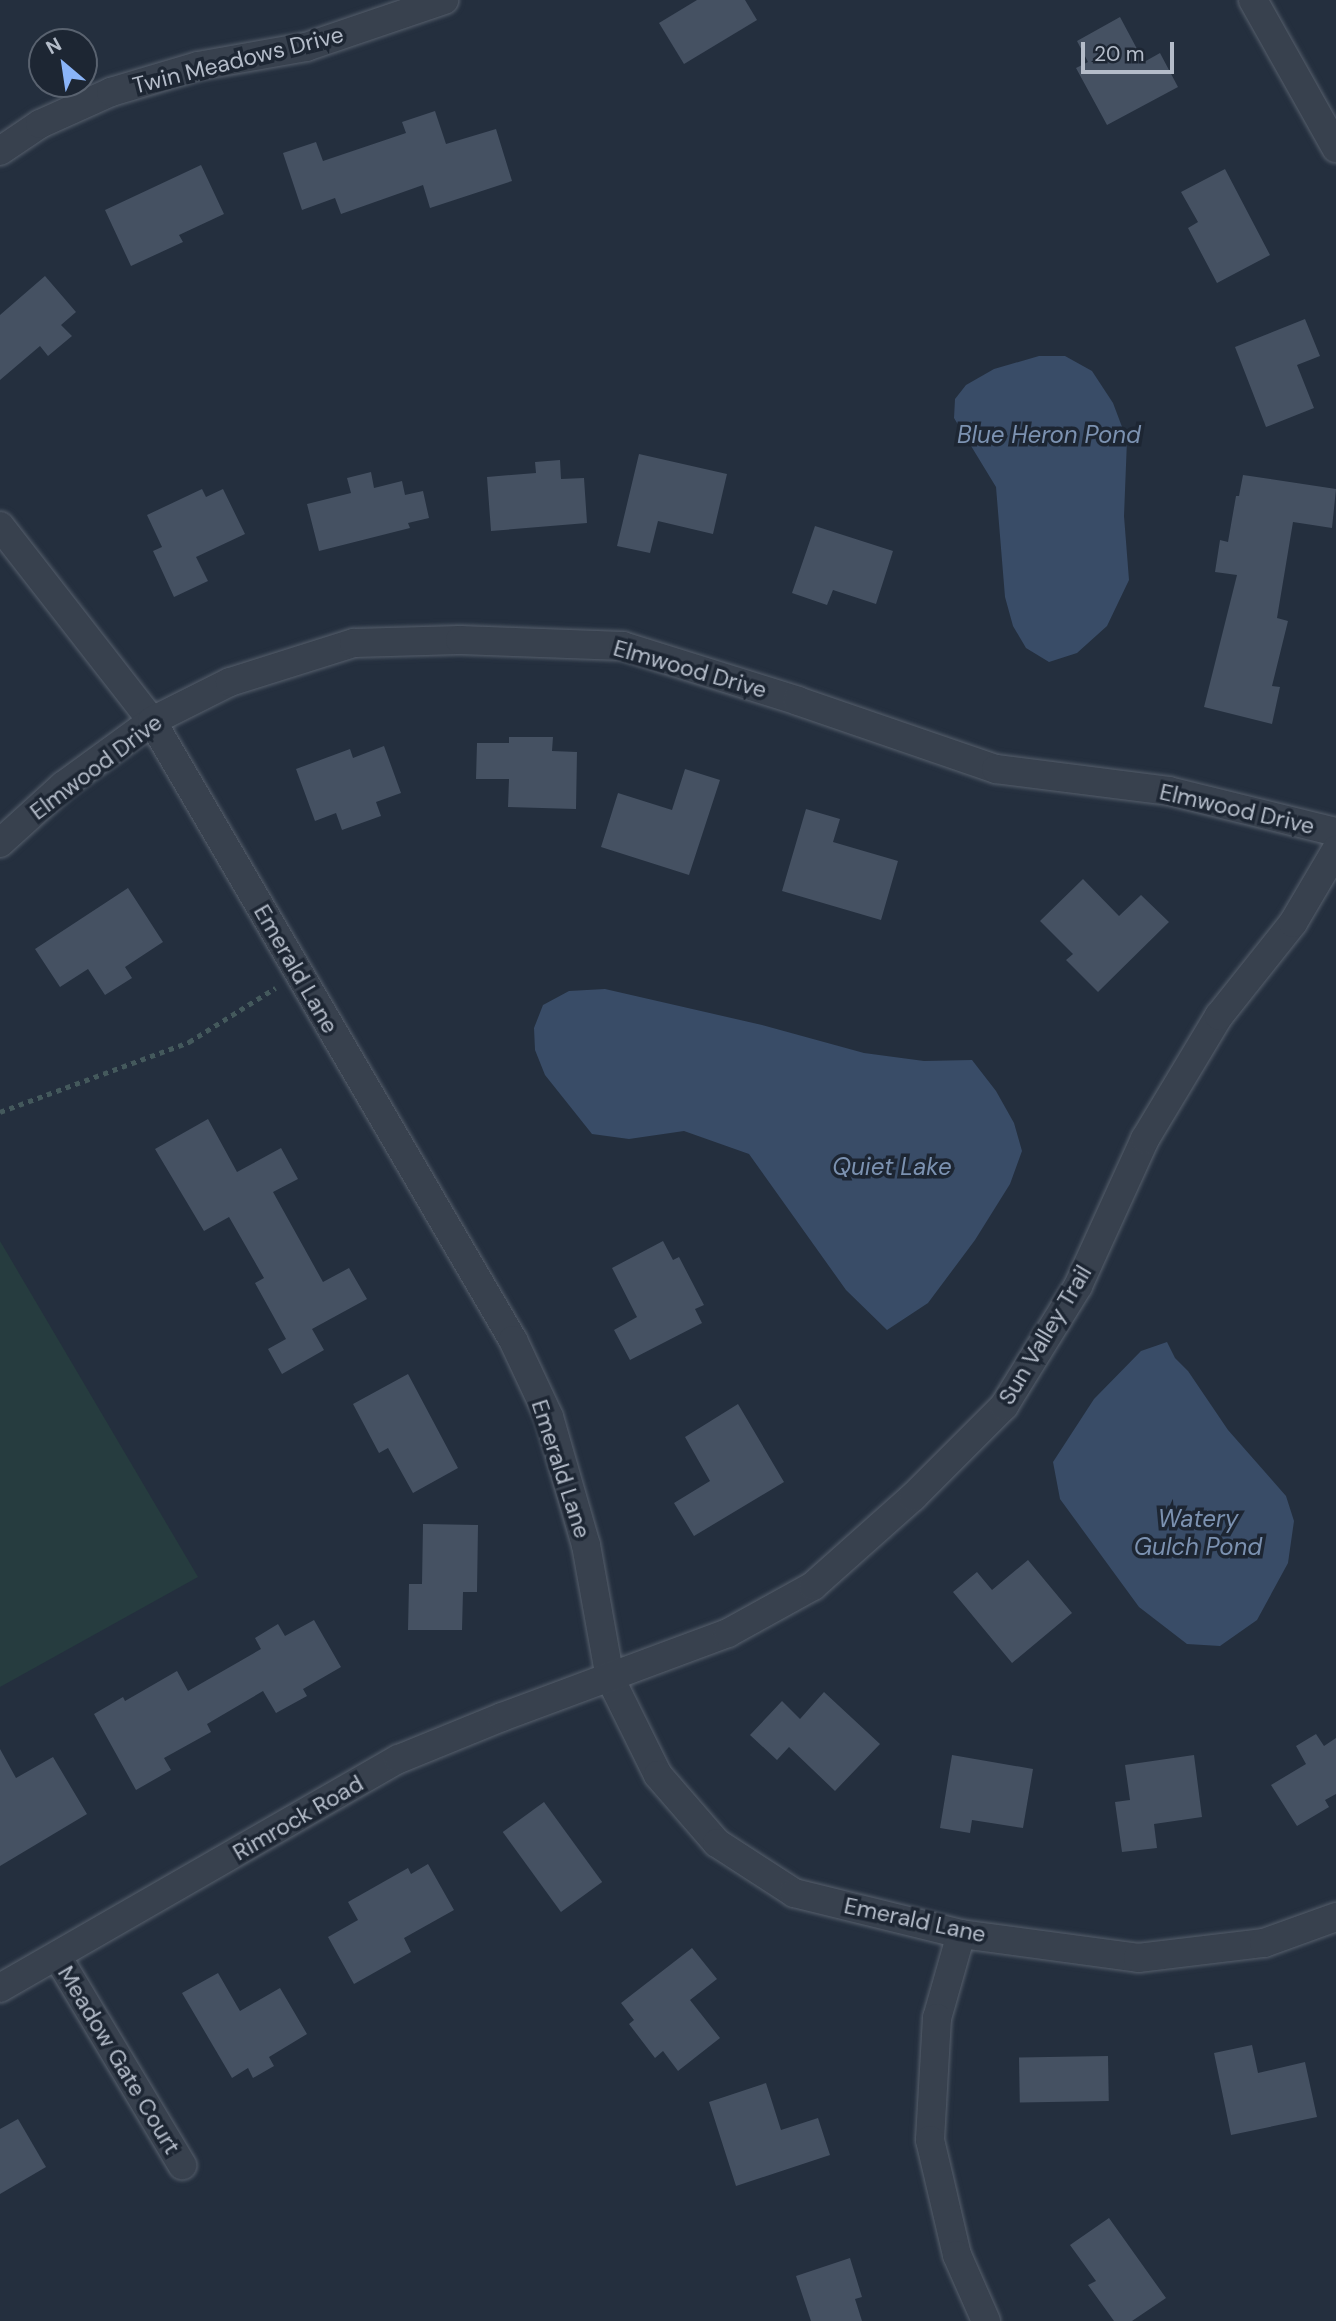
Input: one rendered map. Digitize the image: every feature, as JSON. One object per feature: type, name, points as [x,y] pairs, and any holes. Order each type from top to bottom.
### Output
[{"type":"street","name":"Twin Meadows Drive","points":[[0,151],[40,124],[111,92],[198,66],[306,47],[444,0]]},
{"type":"street","points":[[1253,0],[1336,148]]},
{"type":"street","name":"Emerald Lane","points":[[0,526],[152,721],[513,1340],[549,1417],[586,1545],[610,1678],[658,1775],[717,1843],[793,1893],[961,1934],[1138,1958],[1264,1943],[1336,1917]]},
{"type":"street","name":"Elmwood Drive","points":[[0,843],[64,785],[152,721],[230,682],[354,643],[460,640],[623,646],[798,701],[996,769],[1169,792],[1336,832]]},
{"type":"street","name":"Sun Valley Trail","points":[[610,1678],[728,1633],[813,1586],[913,1497],[1004,1406],[1079,1286],[1152,1127],[1219,1016],[1293,923],[1336,850]]},
{"type":"street","name":"Rimrock Road","points":[[0,1988],[399,1759],[610,1678]]},
{"type":"street","points":[[961,1934],[937,2018],[930,2140],[957,2255],[986,2321]]},
{"type":"street","name":"Meadow Gate Court","points":[[57,1956],[182,2165]]},
{"type":"path","points":[[0,1112],[189,1042],[299,974]]},
{"type":"green space","points":[[0,1241],[198,1577],[0,1687]]},
{"type":"water","name":"Blue Heron Pond","points":[[1039,356],[1065,356],[1092,371],[1113,403],[1127,440],[1124,516],[1129,580],[1107,626],[1077,653],[1049,662],[1026,648],[1013,626],[1005,597],[996,487],[954,418],[955,399],[966,385],[994,369]]},
{"type":"water","name":"Quiet Lake","points":[[605,989],[762,1025],[864,1053],[924,1061],[972,1060],[996,1091],[1014,1123],[1022,1151],[1010,1184],[975,1240],[928,1303],[887,1330],[846,1290],[749,1154],[684,1131],[629,1139],[592,1134],[545,1075],[535,1050],[534,1028],[543,1005],[569,991]]},
{"type":"water","name":"Watery Gulch Pond","points":[[1167,1342],[1175,1358],[1188,1371],[1228,1430],[1286,1496],[1294,1521],[1288,1563],[1257,1620],[1220,1646],[1187,1644],[1139,1607],[1060,1499],[1053,1462],[1094,1399],[1141,1351]]},
{"type":"building","points":[[697,0],[745,0],[757,20],[684,64],[659,23]]},
{"type":"building","points":[[1120,17],[1144,62],[1160,53],[1178,87],[1107,125],[1076,68],[1088,62],[1077,41]]},
{"type":"building","points":[[435,111],[446,144],[496,129],[512,181],[430,208],[423,185],[341,214],[335,198],[302,210],[283,153],[316,142],[323,161],[406,133],[402,122]]},
{"type":"building","points":[[201,165],[224,214],[179,235],[183,242],[131,266],[105,210]]},
{"type":"building","points":[[1225,169],[1270,255],[1217,283],[1188,228],[1198,222],[1181,192]]},
{"type":"building","points":[[45,276],[76,312],[61,325],[72,336],[48,356],[40,346],[0,380],[0,315]]},
{"type":"building","points":[[1305,319],[1320,356],[1297,365],[1314,408],[1266,427],[1235,347]]},
{"type":"building","points":[[639,454],[727,474],[713,534],[658,521],[650,553],[617,546]]},
{"type":"building","points":[[560,460],[561,479],[584,478],[587,523],[491,531],[487,477],[536,473],[535,462]]},
{"type":"building","points":[[371,472],[374,488],[402,481],[405,495],[423,491],[429,518],[408,523],[410,528],[319,551],[307,504],[351,493],[347,478]]},
{"type":"building","points":[[1243,475],[1336,489],[1332,528],[1293,522],[1277,618],[1288,621],[1272,686],[1280,687],[1272,724],[1204,707],[1237,575],[1215,572],[1220,540],[1228,542],[1236,496],[1239,496]]},
{"type":"building","points":[[202,489],[206,497],[223,489],[245,534],[196,557],[208,581],[174,597],[153,551],[162,547],[147,515]]},
{"type":"building","points":[[815,526],[893,551],[876,604],[833,590],[827,605],[792,593]]},
{"type":"building","points":[[509,737],[553,737],[552,751],[577,752],[576,809],[508,807],[509,779],[476,779],[477,743],[509,743]]},
{"type":"building","points":[[384,746],[401,793],[376,802],[381,816],[342,830],[336,813],[315,821],[296,769],[350,749],[353,758]]},
{"type":"building","points":[[685,769],[720,780],[689,875],[601,847],[618,793],[672,810]]},
{"type":"building","points":[[806,809],[840,819],[833,842],[898,861],[881,920],[782,891]]},
{"type":"building","points":[[1083,879],[1119,916],[1141,895],[1169,922],[1098,992],[1066,960],[1073,954],[1040,921]]},
{"type":"building","points":[[128,888],[163,942],[125,967],[132,978],[105,995],[88,969],[60,987],[35,949]]},
{"type":"building","points":[[208,1119],[237,1172],[281,1148],[298,1179],[273,1192],[323,1282],[349,1268],[367,1299],[312,1329],[324,1350],[282,1374],[268,1349],[286,1339],[255,1283],[264,1278],[229,1217],[204,1231],[155,1149]]},
{"type":"building","points":[[663,1241],[673,1260],[679,1257],[704,1305],[695,1309],[702,1323],[630,1360],[614,1330],[637,1317],[612,1268]]},
{"type":"building","points":[[408,1374],[458,1468],[413,1493],[388,1448],[379,1453],[353,1404]]},
{"type":"building","points":[[738,1404],[784,1482],[694,1536],[674,1503],[710,1481],[685,1437]]},
{"type":"building","points":[[423,1524],[478,1525],[477,1592],[463,1592],[462,1630],[408,1630],[409,1584],[422,1584]]},
{"type":"building","points":[[1028,1560],[1072,1613],[1012,1663],[953,1592],[977,1572],[992,1590]]},
{"type":"building","points":[[314,1620],[341,1667],[303,1689],[307,1696],[276,1713],[263,1691],[207,1724],[211,1732],[164,1758],[171,1770],[136,1790],[94,1714],[123,1697],[125,1701],[177,1671],[188,1691],[261,1649],[255,1638],[278,1624],[285,1636]]},
{"type":"building","points":[[824,1692],[880,1744],[835,1791],[789,1747],[777,1760],[750,1735],[782,1701],[800,1719]]},
{"type":"building","points":[[1316,1734],[1324,1746],[1336,1738],[1336,1794],[1325,1800],[1329,1807],[1297,1826],[1271,1785],[1306,1764],[1296,1746]]},
{"type":"building","points":[[0,1749],[16,1778],[53,1757],[87,1814],[0,1866]]},
{"type":"building","points":[[952,1755],[1033,1769],[1023,1828],[972,1820],[970,1833],[940,1828]]},
{"type":"building","points":[[1194,1755],[1202,1817],[1154,1824],[1157,1848],[1122,1852],[1115,1802],[1130,1800],[1125,1765]]},
{"type":"building","points":[[544,1802],[602,1882],[561,1912],[503,1832]]},
{"type":"building","points":[[428,1864],[454,1910],[404,1938],[411,1952],[354,1984],[328,1937],[358,1920],[348,1902],[408,1868],[411,1874]]},
{"type":"building","points":[[692,1948],[717,1979],[690,2000],[720,2038],[678,2071],[663,2051],[655,2058],[629,2024],[634,2020],[621,2003]]},
{"type":"building","points":[[218,1973],[240,2011],[280,1988],[307,2034],[269,2057],[274,2066],[253,2078],[248,2068],[232,2078],[182,1993]]},
{"type":"building","points":[[1252,2045],[1258,2073],[1305,2062],[1317,2117],[1231,2135],[1214,2053]]},
{"type":"building","points":[[1108,2056],[1109,2101],[1020,2103],[1019,2058]]},
{"type":"building","points":[[766,2083],[781,2130],[818,2118],[830,2155],[736,2186],[709,2102]]},
{"type":"building","points":[[18,2119],[46,2167],[0,2194],[0,2129]]},
{"type":"building","points":[[1109,2218],[1166,2298],[1132,2321],[1114,2321],[1088,2285],[1096,2281],[1070,2245]]},
{"type":"building","points":[[850,2258],[862,2297],[855,2299],[862,2321],[811,2321],[796,2276]]}]
